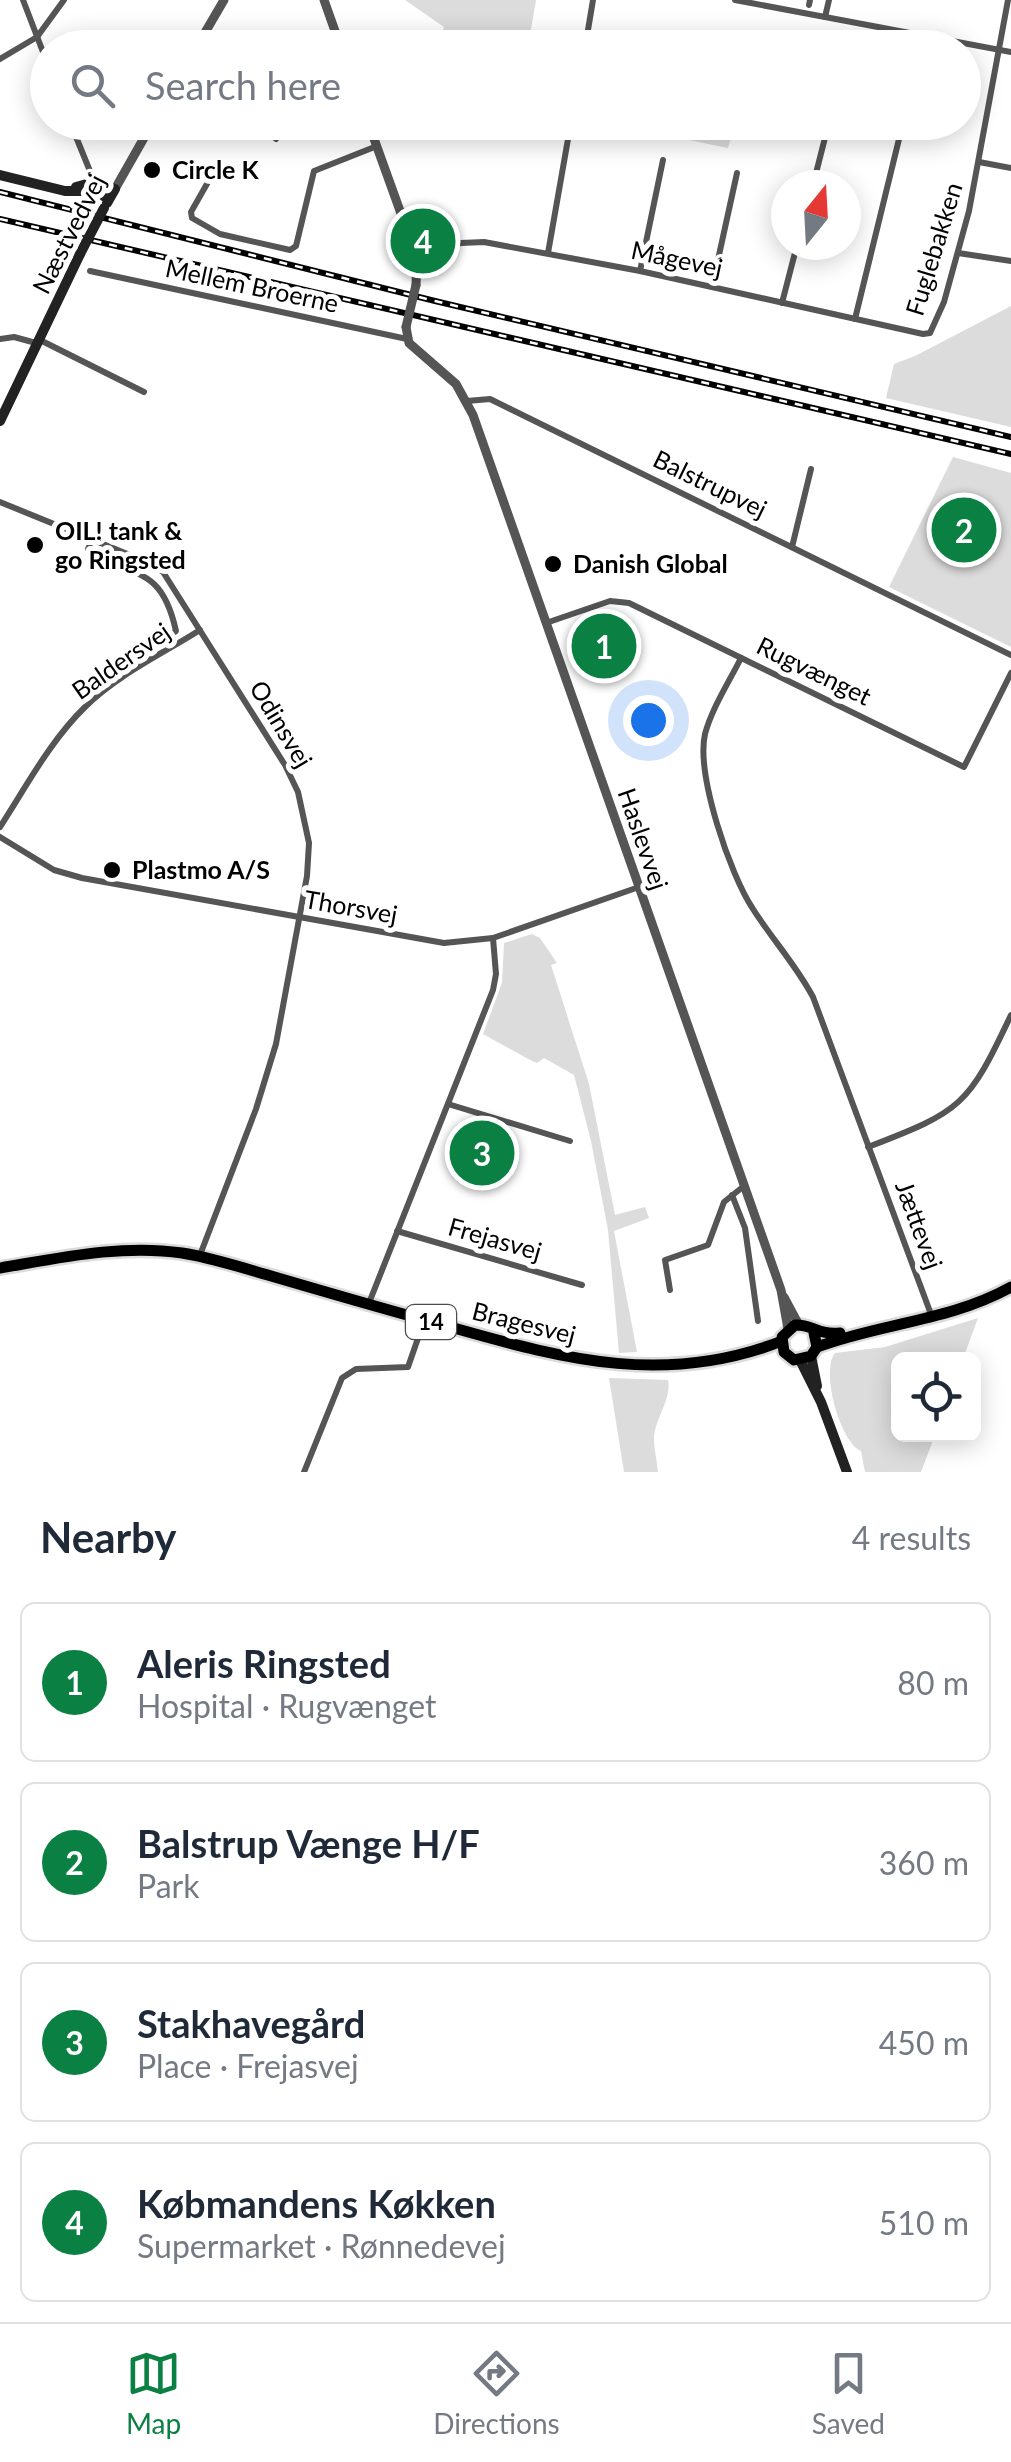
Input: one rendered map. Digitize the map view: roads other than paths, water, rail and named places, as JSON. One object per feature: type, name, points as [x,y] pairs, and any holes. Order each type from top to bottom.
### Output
[{"type":"main road","points":[[0,174],[110,198]]},
{"type":"main road","points":[[50,187],[94,182],[110,198]]},
{"type":"main road","name":"Næstvedvej","points":[[0,421],[110,198]]},
{"type":"main road","name":"Bragesvej","points":[[0,1271],[118,1251],[159,1250],[200,1256],[546,1354],[594,1363],[658,1366],[748,1354],[788,1337]]},
{"type":"main road","name":"Bragesvej","points":[[0,1271],[118,1251]]},
{"type":"main road","points":[[788,1337],[854,1334],[932,1318],[1011,1287]]},
{"type":"main road","points":[[814,1333],[809,1355],[821,1402],[847,1472]]},
{"type":"main road","points":[[809,1355],[854,1334]]},
{"type":"main road","name":"14","points":[[788,1337],[809,1355]]},
{"type":"street","points":[[23,0],[34,30]]},
{"type":"street","points":[[42,30],[64,0]]},
{"type":"street","points":[[206,30],[224,0]]},
{"type":"street","points":[[324,0],[334,30]]},
{"type":"street","points":[[587,30],[593,0]]},
{"type":"street","points":[[735,0],[890,30]]},
{"type":"street","points":[[825,18],[830,0]]},
{"type":"street","name":"Fuglebakken","points":[[930,333],[936,325],[958,253],[1008,0]]},
{"type":"street","points":[[0,59],[30,41]]},
{"type":"street","points":[[981,47],[1011,52]]},
{"type":"street","points":[[77,140],[94,182]]},
{"type":"street","name":"Næstvedvej","points":[[110,198],[143,140]]},
{"type":"street","points":[[375,140],[417,258],[406,339],[442,369],[467,401]]},
{"type":"street","points":[[548,253],[568,140]]},
{"type":"street","points":[[816,170],[824,140]]},
{"type":"street","points":[[855,319],[899,140]]},
{"type":"street","points":[[212,176],[191,212],[192,218],[220,234],[290,250],[296,246],[314,171],[377,146]]},
{"type":"street","points":[[640,271],[663,160]]},
{"type":"street","points":[[979,162],[1011,168]]},
{"type":"street","points":[[712,287],[737,173]]},
{"type":"street","name":"Mågevej","points":[[417,258],[471,240],[640,271],[930,333]]},
{"type":"street","points":[[958,253],[1011,262]]},
{"type":"street","points":[[782,303],[793,260]]},
{"type":"street","name":"Mellem Broerne","points":[[90,271],[406,339]]},
{"type":"street","points":[[0,340],[14,337],[37,341],[144,392]]},
{"type":"street","name":"Balstrupvej","points":[[467,401],[490,398],[1011,655]]},
{"type":"street","name":"Haslevvej","points":[[467,401],[780,1290],[788,1337]]},
{"type":"street","points":[[792,546],[811,470]]},
{"type":"street","name":"Odinsvej","points":[[0,502],[152,564],[163,572],[285,765],[298,792],[309,843],[307,876],[276,1044],[256,1109],[200,1256]]},
{"type":"street","points":[[92,539],[90,555],[157,584],[166,597],[176,631],[158,644]]},
{"type":"street","points":[[166,597],[175,591]]},
{"type":"street","name":"Rugvænget","points":[[546,623],[620,600],[964,767],[1011,672]]},
{"type":"street","name":"Baldersvej","points":[[0,827],[83,708],[110,686],[200,630]]},
{"type":"street","name":"Jættevej","points":[[741,658],[705,735],[705,777],[738,880],[751,906],[802,976],[932,1318]]},
{"type":"street","name":"Thorsvej","points":[[0,837],[54,870],[82,878],[444,944],[493,938],[639,887]]},
{"type":"street","points":[[369,1304],[493,990],[493,938]]},
{"type":"street","points":[[868,1146],[934,1121],[959,1103],[974,1089],[1011,1015]]},
{"type":"street","points":[[448,1104],[570,1142]]},
{"type":"street","points":[[670,1290],[665,1260],[708,1245],[724,1202],[744,1186]]},
{"type":"street","points":[[732,1195],[745,1228],[758,1321]]},
{"type":"street","name":"Frejasvej","points":[[397,1231],[582,1285]]},
{"type":"street","points":[[304,1472],[342,1378],[356,1369],[406,1368],[412,1362],[425,1320]]},
{"type":"railway","points":[[0,192],[435,301],[1011,437]]},
{"type":"railway","points":[[0,219],[1011,454]]},
{"type":"place","name":"Circle K","points":[[152,170]]},
{"type":"place","name":"Købmandens Køkken","points":[[423,241]]},
{"type":"place","name":"Balstrup Vænge H/F","points":[[964,530]]},
{"type":"place","name":"OIL! tank & go Ringsted","points":[[35,545]]},
{"type":"place","name":"Danish Global","points":[[553,564]]},
{"type":"place","name":"Aleris Ringsted","points":[[604,646]]},
{"type":"place","name":"Plastmo A/S","points":[[112,870]]},
{"type":"place","name":"Stakhavegård","points":[[482,1153]]}]
